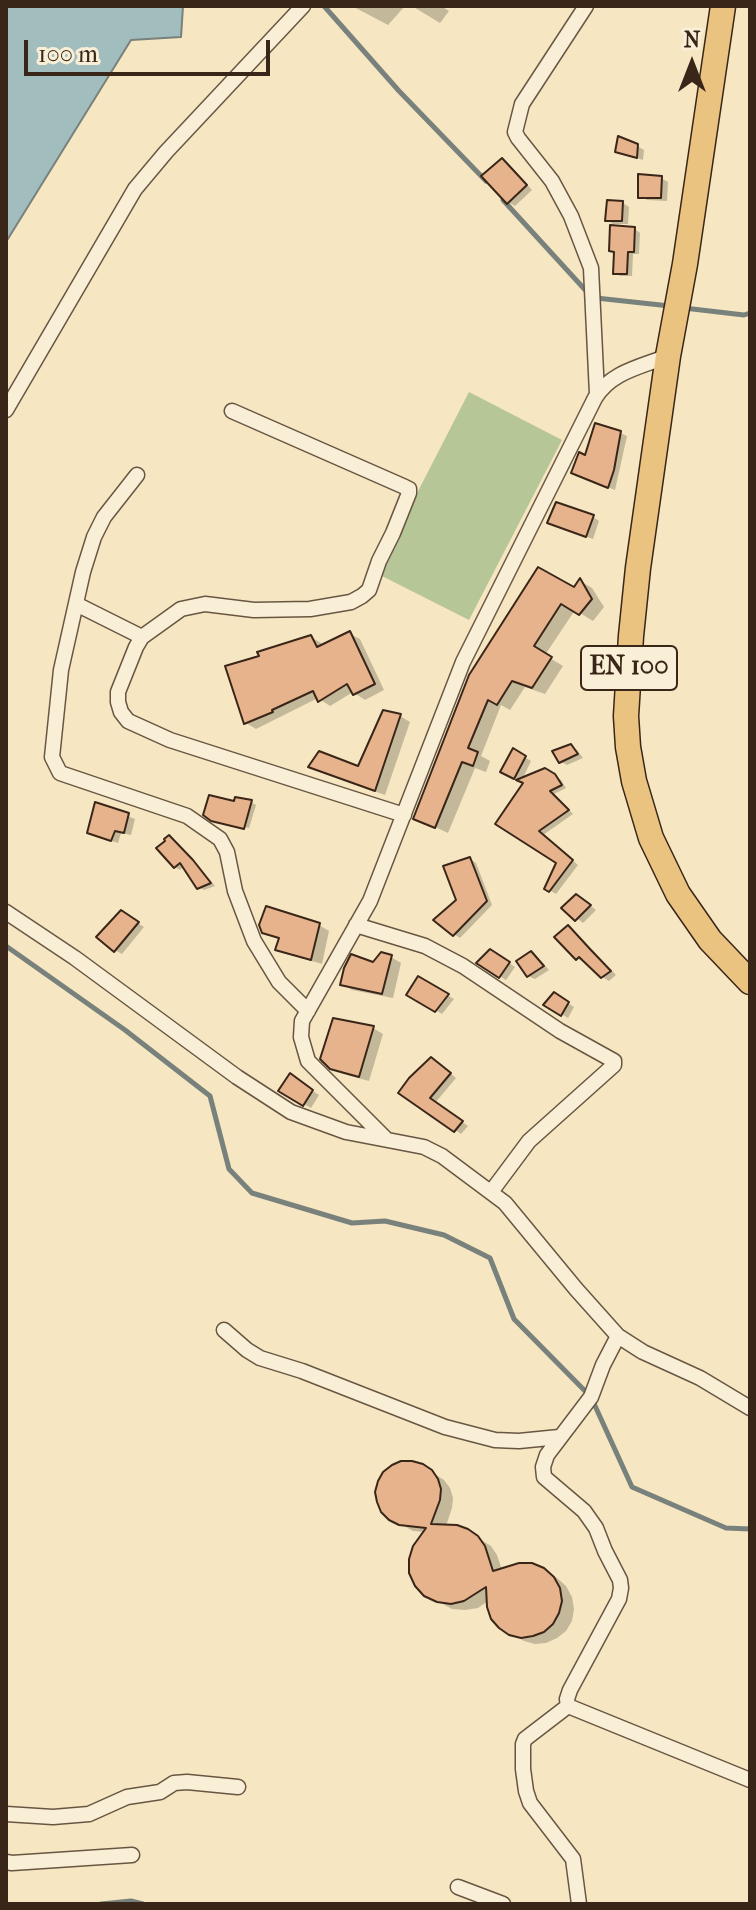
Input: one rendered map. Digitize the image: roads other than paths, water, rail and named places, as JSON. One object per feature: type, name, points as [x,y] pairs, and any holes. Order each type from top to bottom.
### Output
[{"type":"main road","name":"EN 100","points":[[723,6],[668,356],[635,595],[626,716],[634,781],[651,838],[678,894],[710,940],[750,982]]},
{"type":"street","points":[[6,410],[135,189],[303,6]]},
{"type":"street","points":[[586,6],[522,104],[515,132],[552,181],[571,216],[591,268],[597,394]]},
{"type":"street","points":[[387,1139],[308,1061],[301,1037],[302,1021],[370,901],[463,662],[597,394],[615,376],[668,356]]},
{"type":"street","points":[[232,411],[409,489],[393,533],[369,590],[351,602],[310,609],[254,610],[205,604],[181,609],[142,637],[136,647],[118,692],[121,712],[128,721],[170,740],[404,815]]},
{"type":"street","points":[[137,475],[104,517],[94,537],[61,670],[52,757],[54,764],[60,773],[187,816],[220,839],[227,852],[235,891],[254,941],[279,982],[308,1011]]},
{"type":"street","points":[[76,604],[142,637]]},
{"type":"street","points":[[6,912],[291,1112],[346,1132],[424,1147],[442,1156],[505,1203],[618,1336],[750,1408]]},
{"type":"street","points":[[356,925],[425,946],[463,966],[560,1031],[614,1061],[614,1065],[529,1141],[491,1192]]},
{"type":"street","points":[[224,1330],[260,1358],[326,1379],[445,1427],[495,1440],[559,1437]]},
{"type":"street","points":[[568,1706],[570,1690],[619,1599],[621,1588],[596,1528],[584,1511],[544,1477],[543,1467],[559,1437],[591,1397],[618,1336]]},
{"type":"street","points":[[568,1706],[750,1780]]},
{"type":"street","points":[[568,1706],[525,1739],[523,1769],[530,1803],[573,1859],[579,1904]]},
{"type":"street","points":[[6,1814],[53,1817],[89,1814],[127,1797],[160,1792],[174,1783],[238,1787]]},
{"type":"street","points":[[6,1862],[132,1855]]},
{"type":"street","points":[[458,1887],[503,1904]]},
{"type":"water","points":[[6,6],[183,6],[181,37],[131,40],[6,242]]},
{"type":"waterway","points":[[324,6],[399,91],[486,181]]},
{"type":"waterway","points":[[503,200],[588,293]]},
{"type":"waterway","points":[[596,298],[670,306]]},
{"type":"waterway","points":[[684,308],[744,315],[750,313]]},
{"type":"waterway","points":[[6,946],[125,1030],[210,1096],[229,1169],[252,1193],[352,1223],[385,1221],[444,1235],[490,1258],[514,1319],[591,1397],[632,1487],[726,1528],[750,1529]]},
{"type":"waterway","points":[[101,1904],[131,1901],[143,1904]]}]
